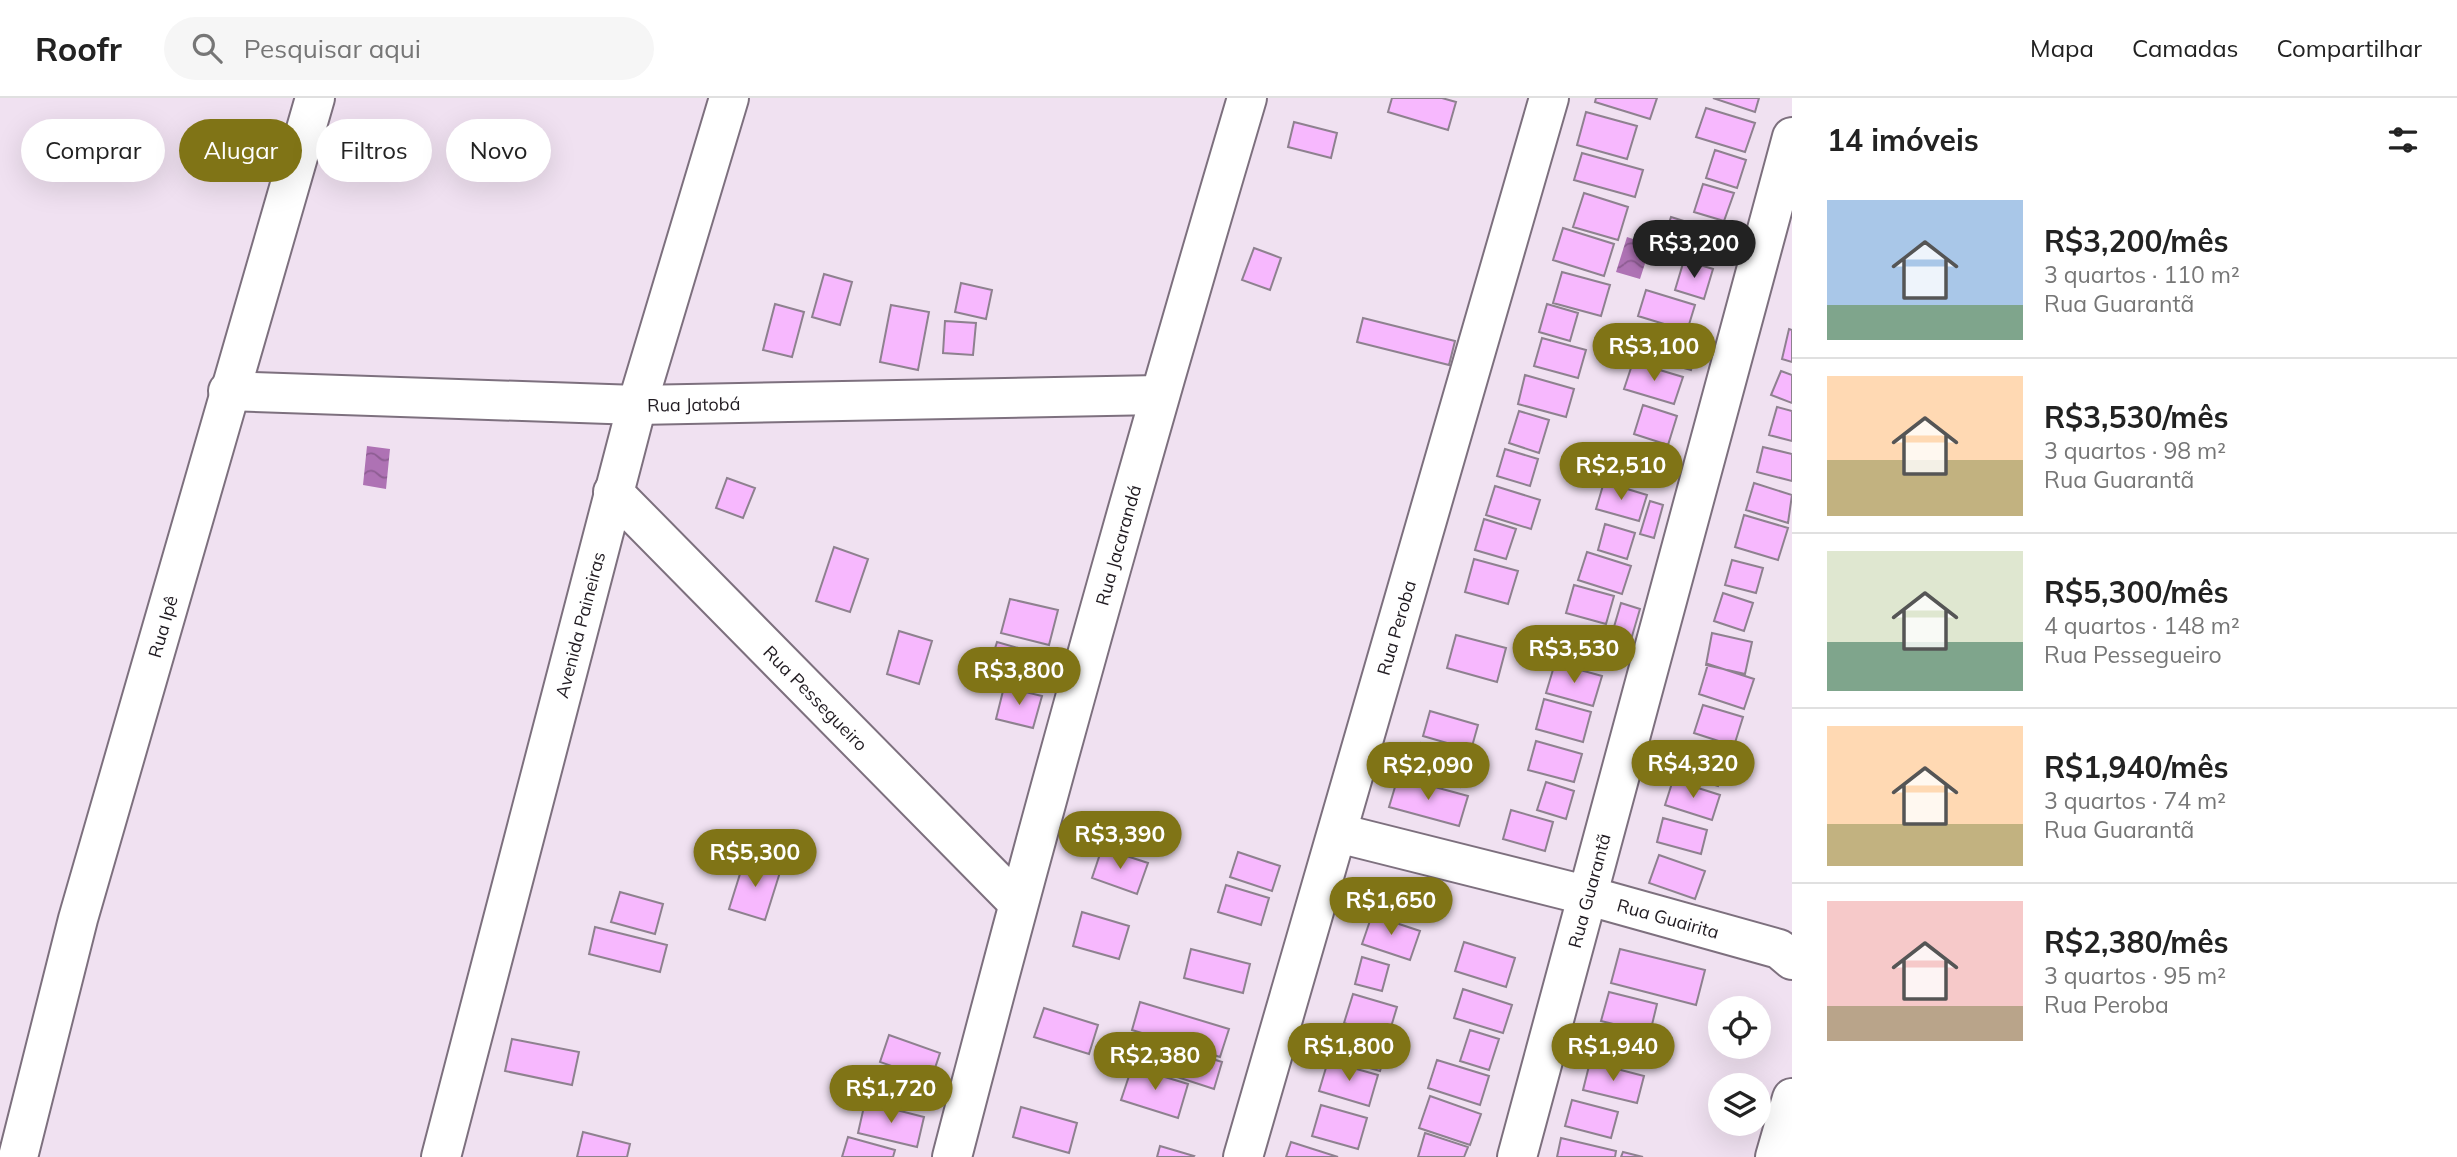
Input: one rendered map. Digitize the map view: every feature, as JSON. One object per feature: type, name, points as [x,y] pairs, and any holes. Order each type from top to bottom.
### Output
[{"type":"street","name":"Rua Ipê","points":[[18,1157],[78,919],[315,98]]},
{"type":"street","name":"Avenida Paineiras","points":[[441,1157],[613,492],[729,98]]},
{"type":"street","name":"Rua Jacarandá","points":[[952,1157],[1018,903],[1159,395],[1247,98]]},
{"type":"street","name":"Rua Peroba","points":[[1243,1157],[1549,98]]},
{"type":"street","name":"Rua Guarantã","points":[[1517,1157],[1792,136]]},
{"type":"street","name":"Rua Jatobá","points":[[229,391],[637,405],[1159,395]]},
{"type":"street","name":"Rua Pessegueiro","points":[[613,492],[1018,903]]},
{"type":"street","name":"Rua Guairita","points":[[1338,833],[1589,896],[1779,949],[1792,960]]},
{"type":"street","points":[[1776,1157],[1792,1098]]},
{"type":"water","points":[[1627,237],[1651,245],[1640,279],[1616,272]]},
{"type":"water","points":[[367,446],[390,449],[386,489],[363,485]]},
{"type":"building","points":[[1392,98],[1442,98],[1456,102],[1448,130],[1388,112]]},
{"type":"building","points":[[1596,98],[1657,98],[1650,119],[1595,102]]},
{"type":"building","points":[[1713,98],[1759,98],[1755,112]]},
{"type":"building","points":[[1706,108],[1755,123],[1745,152],[1696,137]]},
{"type":"building","points":[[1586,112],[1637,126],[1627,159],[1577,145]]},
{"type":"building","points":[[1294,122],[1337,133],[1331,158],[1288,147]]},
{"type":"building","points":[[1715,150],[1746,160],[1737,188],[1706,178]]},
{"type":"building","points":[[1582,153],[1643,170],[1635,197],[1574,180]]},
{"type":"building","points":[[1703,184],[1734,193],[1724,221],[1694,212]]},
{"type":"building","points":[[1584,193],[1628,207],[1618,240],[1573,227]]},
{"type":"building","points":[[1671,217],[1722,233],[1713,260],[1662,244]]},
{"type":"building","points":[[1563,228],[1614,244],[1604,276],[1553,260]]},
{"type":"building","points":[[1254,248],[1281,258],[1270,290],[1242,280]]},
{"type":"building","points":[[1684,260],[1713,269],[1704,299],[1675,290]]},
{"type":"building","points":[[1562,272],[1610,285],[1601,316],[1553,303]]},
{"type":"building","points":[[824,274],[852,282],[840,325],[812,317]]},
{"type":"building","points":[[961,283],[992,290],[986,319],[955,312]]},
{"type":"building","points":[[1646,290],[1695,305],[1687,331],[1638,316]]},
{"type":"building","points":[[775,304],[804,312],[792,357],[763,350]]},
{"type":"building","points":[[1547,304],[1578,313],[1570,341],[1539,332]]},
{"type":"building","points":[[891,305],[929,312],[918,370],[880,362]]},
{"type":"building","points":[[1363,318],[1455,341],[1449,365],[1357,342]]},
{"type":"building","points":[[945,321],[976,323],[973,355],[943,353]]},
{"type":"building","points":[[1789,329],[1792,330],[1792,362],[1782,359]]},
{"type":"building","points":[[1662,332],[1699,342],[1691,370],[1655,360]]},
{"type":"building","points":[[1542,338],[1586,350],[1578,378],[1534,366]]},
{"type":"building","points":[[1633,362],[1683,377],[1674,404],[1624,389]]},
{"type":"building","points":[[1781,371],[1792,375],[1792,403],[1771,395]]},
{"type":"building","points":[[1525,375],[1574,389],[1566,417],[1518,404]]},
{"type":"building","points":[[1643,405],[1677,416],[1668,445],[1634,434]]},
{"type":"building","points":[[1777,407],[1792,411],[1792,441],[1769,435]]},
{"type":"building","points":[[1519,411],[1549,420],[1539,453],[1509,443]]},
{"type":"building","points":[[1628,446],[1662,456],[1654,483],[1620,472]]},
{"type":"building","points":[[1763,447],[1792,454],[1792,481],[1757,472]]},
{"type":"building","points":[[1505,449],[1538,459],[1530,486],[1497,476]]},
{"type":"building","points":[[727,478],[755,488],[743,518],[716,508]]},
{"type":"building","points":[[1604,482],[1647,495],[1639,521],[1596,509]]},
{"type":"building","points":[[1754,483],[1792,495],[1788,523],[1746,510]]},
{"type":"building","points":[[1495,486],[1540,500],[1531,529],[1486,515]]},
{"type":"building","points":[[1650,501],[1663,505],[1654,538],[1640,534]]},
{"type":"building","points":[[1744,515],[1788,528],[1778,560],[1735,547]]},
{"type":"building","points":[[1484,519],[1516,529],[1506,559],[1475,550]]},
{"type":"building","points":[[1605,524],[1635,533],[1627,559],[1598,550]]},
{"type":"building","points":[[834,547],[868,559],[850,612],[816,601]]},
{"type":"building","points":[[1587,552],[1631,566],[1622,594],[1578,580]]},
{"type":"building","points":[[1474,559],[1518,571],[1508,604],[1465,592]]},
{"type":"building","points":[[1732,560],[1763,568],[1756,593],[1725,585]]},
{"type":"building","points":[[1574,585],[1614,596],[1606,624],[1566,613]]},
{"type":"building","points":[[1723,593],[1753,603],[1744,631],[1714,621]]},
{"type":"building","points":[[1010,599],[1058,610],[1049,645],[1001,633]]},
{"type":"building","points":[[1621,603],[1640,609],[1630,643],[1611,637]]},
{"type":"building","points":[[1567,630],[1609,643],[1601,668],[1560,655]]},
{"type":"building","points":[[899,631],[932,641],[919,684],[887,674]]},
{"type":"building","points":[[1712,633],[1752,642],[1745,674],[1706,665]]},
{"type":"building","points":[[1456,635],[1506,648],[1497,682],[1447,668]]},
{"type":"building","points":[[997,642],[1036,653],[1028,682],[988,671]]},
{"type":"building","points":[[1555,663],[1602,676],[1593,706],[1546,693]]},
{"type":"building","points":[[1708,664],[1754,679],[1744,709],[1699,694]]},
{"type":"building","points":[[1004,687],[1042,696],[1033,728],[996,719]]},
{"type":"building","points":[[1544,699],[1591,712],[1583,742],[1536,729]]},
{"type":"building","points":[[1703,705],[1743,717],[1734,746],[1694,733]]},
{"type":"building","points":[[1430,711],[1478,725],[1471,750],[1423,736]]},
{"type":"building","points":[[1536,741],[1582,754],[1574,782],[1528,770]]},
{"type":"building","points":[[1687,742],[1728,756],[1718,786],[1677,773]]},
{"type":"building","points":[[1421,743],[1468,758],[1460,787],[1412,772]]},
{"type":"building","points":[[1398,777],[1468,796],[1459,826],[1389,807]]},
{"type":"building","points":[[1673,780],[1720,795],[1712,820],[1665,805]]},
{"type":"building","points":[[1546,782],[1574,791],[1566,819],[1537,810]]},
{"type":"building","points":[[1511,810],[1553,822],[1545,851],[1503,839]]},
{"type":"building","points":[[1663,818],[1707,830],[1701,854],[1657,842]]},
{"type":"building","points":[[1102,848],[1148,863],[1137,894],[1092,878]]},
{"type":"building","points":[[1238,852],[1280,866],[1272,891],[1230,877]]},
{"type":"building","points":[[1659,855],[1705,871],[1695,899],[1649,883]]},
{"type":"building","points":[[745,858],[781,869],[765,920],[729,909]]},
{"type":"building","points":[[1226,885],[1269,898],[1261,925],[1218,912]]},
{"type":"building","points":[[620,892],[663,904],[655,934],[611,922]]},
{"type":"building","points":[[1082,912],[1129,926],[1119,959],[1073,946]]},
{"type":"building","points":[[1372,915],[1420,931],[1410,960],[1362,944]]},
{"type":"building","points":[[595,927],[667,945],[660,972],[589,954]]},
{"type":"building","points":[[1464,942],[1515,958],[1506,987],[1455,971]]},
{"type":"building","points":[[1191,949],[1250,964],[1243,993],[1184,978]]},
{"type":"building","points":[[1620,949],[1705,970],[1696,1005],[1611,983]]},
{"type":"building","points":[[1362,957],[1389,965],[1382,991],[1355,984]]},
{"type":"building","points":[[1463,989],[1512,1005],[1503,1033],[1454,1018]]},
{"type":"building","points":[[1609,992],[1657,1004],[1650,1033],[1601,1021]]},
{"type":"building","points":[[1353,994],[1397,1007],[1388,1037],[1344,1023]]},
{"type":"building","points":[[1140,1002],[1229,1029],[1220,1057],[1132,1030]]},
{"type":"building","points":[[1044,1008],[1098,1025],[1089,1054],[1034,1037]]},
{"type":"building","points":[[1603,1029],[1634,1037],[1627,1064],[1596,1057]]},
{"type":"building","points":[[1470,1030],[1499,1039],[1489,1070],[1460,1061]]},
{"type":"building","points":[[1345,1033],[1388,1045],[1380,1071],[1338,1059]]},
{"type":"building","points":[[889,1035],[940,1053],[931,1080],[880,1062]]},
{"type":"building","points":[[512,1039],[579,1052],[572,1085],[505,1071]]},
{"type":"building","points":[[1171,1046],[1222,1062],[1214,1089],[1162,1072]]},
{"type":"building","points":[[1437,1060],[1489,1076],[1480,1105],[1428,1088]]},
{"type":"building","points":[[1328,1061],[1378,1075],[1369,1106],[1319,1091]]},
{"type":"building","points":[[1590,1062],[1644,1076],[1637,1103],[1583,1090]]},
{"type":"building","points":[[1132,1067],[1188,1084],[1178,1118],[1121,1100]]},
{"type":"building","points":[[1430,1096],[1481,1114],[1470,1145],[1419,1128]]},
{"type":"building","points":[[1572,1100],[1618,1112],[1611,1138],[1565,1126]]},
{"type":"building","points":[[865,1102],[924,1117],[917,1147],[858,1133]]},
{"type":"building","points":[[1321,1105],[1367,1118],[1358,1149],[1312,1136]]},
{"type":"building","points":[[1021,1107],[1077,1123],[1069,1153],[1013,1137]]},
{"type":"building","points":[[583,1132],[630,1144],[627,1157],[577,1157]]},
{"type":"building","points":[[1425,1133],[1468,1147],[1464,1157],[1418,1157]]},
{"type":"building","points":[[848,1137],[895,1150],[893,1157],[842,1157]]},
{"type":"building","points":[[1561,1138],[1616,1151],[1615,1157],[1557,1157]]},
{"type":"building","points":[[1291,1142],[1338,1157],[1286,1157]]},
{"type":"building","points":[[1160,1146],[1194,1156],[1157,1157]]},
{"type":"building","points":[[1623,1152],[1643,1157],[1621,1157]]}]
